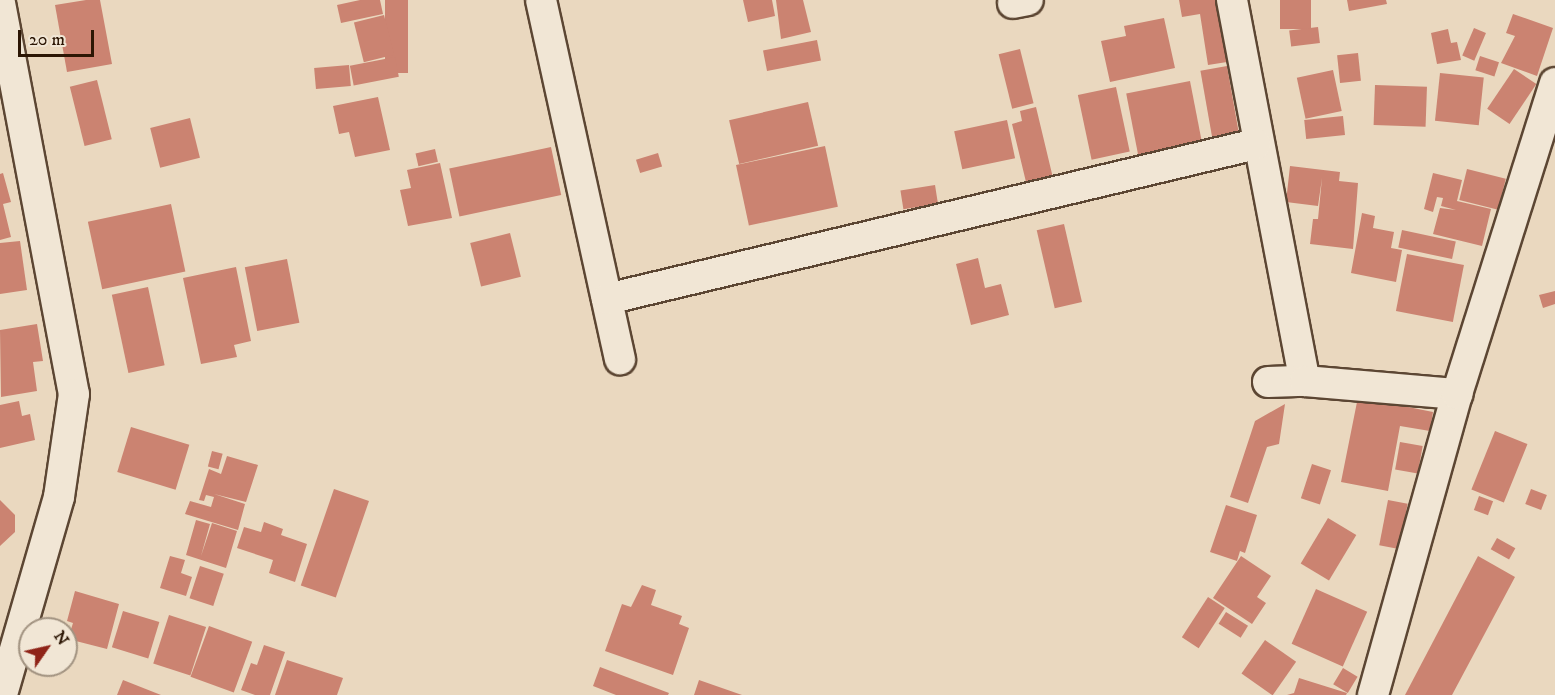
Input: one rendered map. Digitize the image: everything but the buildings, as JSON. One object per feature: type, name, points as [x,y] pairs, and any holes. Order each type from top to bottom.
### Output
[{"type":"street","points":[[541,0],[620,360]]},
{"type":"street","points":[[1232,0],[1256,144],[1305,381]]},
{"type":"street","points":[[0,3],[74,394],[59,497],[2,695]]},
{"type":"street","points":[[1373,695],[1457,394],[1555,83]]},
{"type":"street","points":[[607,299],[1256,144]]},
{"type":"street","points":[[1268,382],[1305,381],[1457,394]]}]
